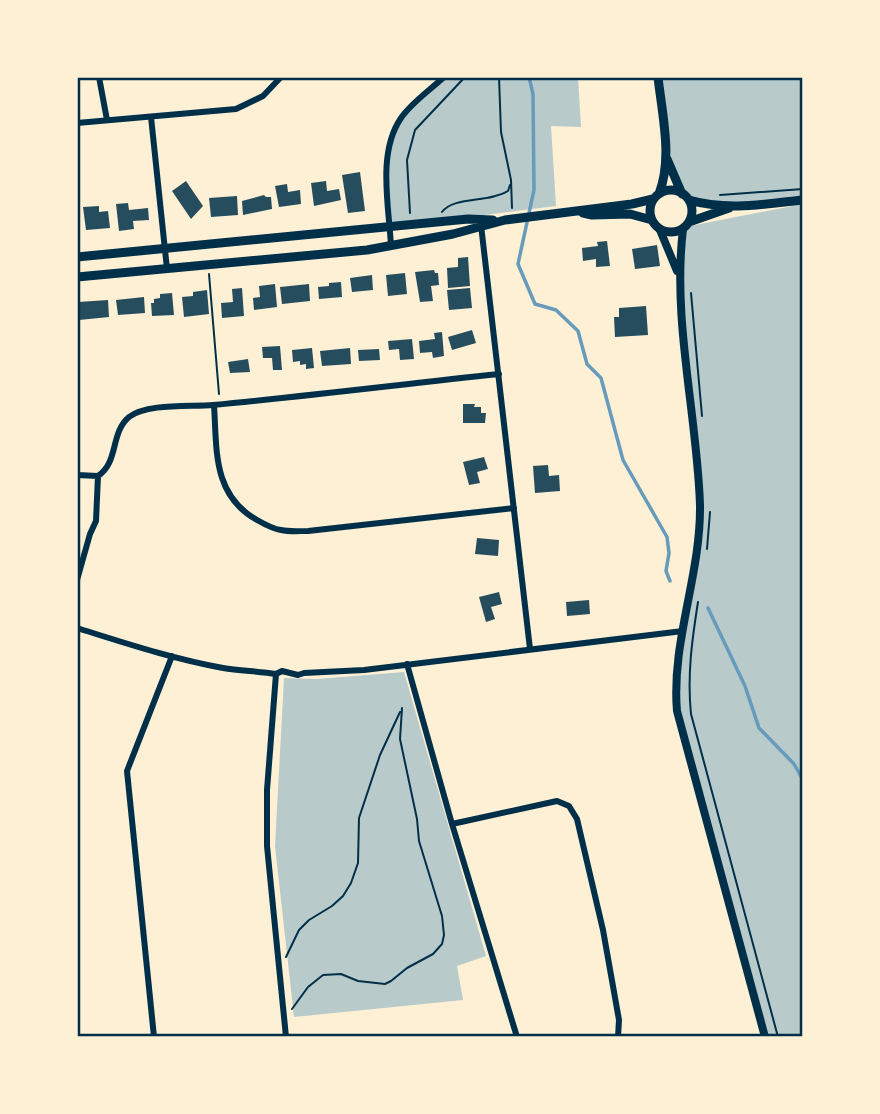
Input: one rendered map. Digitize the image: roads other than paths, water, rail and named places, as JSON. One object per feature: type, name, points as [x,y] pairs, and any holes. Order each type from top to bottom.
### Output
[{"type":"main road","points":[[658,77],[666,158],[663,184],[650,209],[652,220],[660,230],[673,233],[686,225],[734,207]]},
{"type":"main road","points":[[666,158],[692,212],[686,225]]},
{"type":"main road","points":[[77,277],[367,250],[481,223],[578,211],[656,197],[672,190],[706,205],[734,207],[803,200]]},
{"type":"main road","points":[[578,211],[592,215],[630,214],[652,220]]},
{"type":"main road","points":[[77,257],[441,222],[481,223]]},
{"type":"street","points":[[99,77],[107,120]]},
{"type":"street","points":[[77,123],[236,109],[263,96],[281,77]]},
{"type":"street","points":[[391,246],[388,152],[395,129],[401,117],[444,77]]},
{"type":"street","points":[[151,117],[167,269]]},
{"type":"street","points":[[481,223],[530,649]]},
{"type":"street","points":[[686,225],[679,277],[699,506],[695,562],[677,672],[677,711],[765,1037]]},
{"type":"street","points":[[660,230],[679,277]]},
{"type":"street","points":[[77,475],[98,476],[104,472],[111,460],[117,430],[130,416],[145,409],[217,404],[499,374]]},
{"type":"street","points":[[217,404],[218,463],[223,484],[233,503],[278,530],[308,531],[514,508]]},
{"type":"street","points":[[77,580],[96,521],[98,476]]},
{"type":"street","points":[[77,628],[172,656],[226,668],[276,674],[282,671],[298,675],[363,670],[683,631]]},
{"type":"street","points":[[153,1037],[127,771],[172,656]]},
{"type":"street","points":[[407,664],[516,1037]]},
{"type":"street","points":[[276,674],[267,790],[267,846],[286,1037]]},
{"type":"street","points":[[452,824],[557,801],[569,806],[577,819],[603,930],[619,1020],[618,1037]]},
{"type":"waterway","points":[[529,77],[533,94],[534,190],[518,264],[535,304],[556,310],[578,331],[587,364],[601,378],[623,460],[667,537],[669,553],[666,571],[670,581]]},
{"type":"waterway","points":[[708,608],[745,686],[759,728],[794,764],[803,780]]}]
